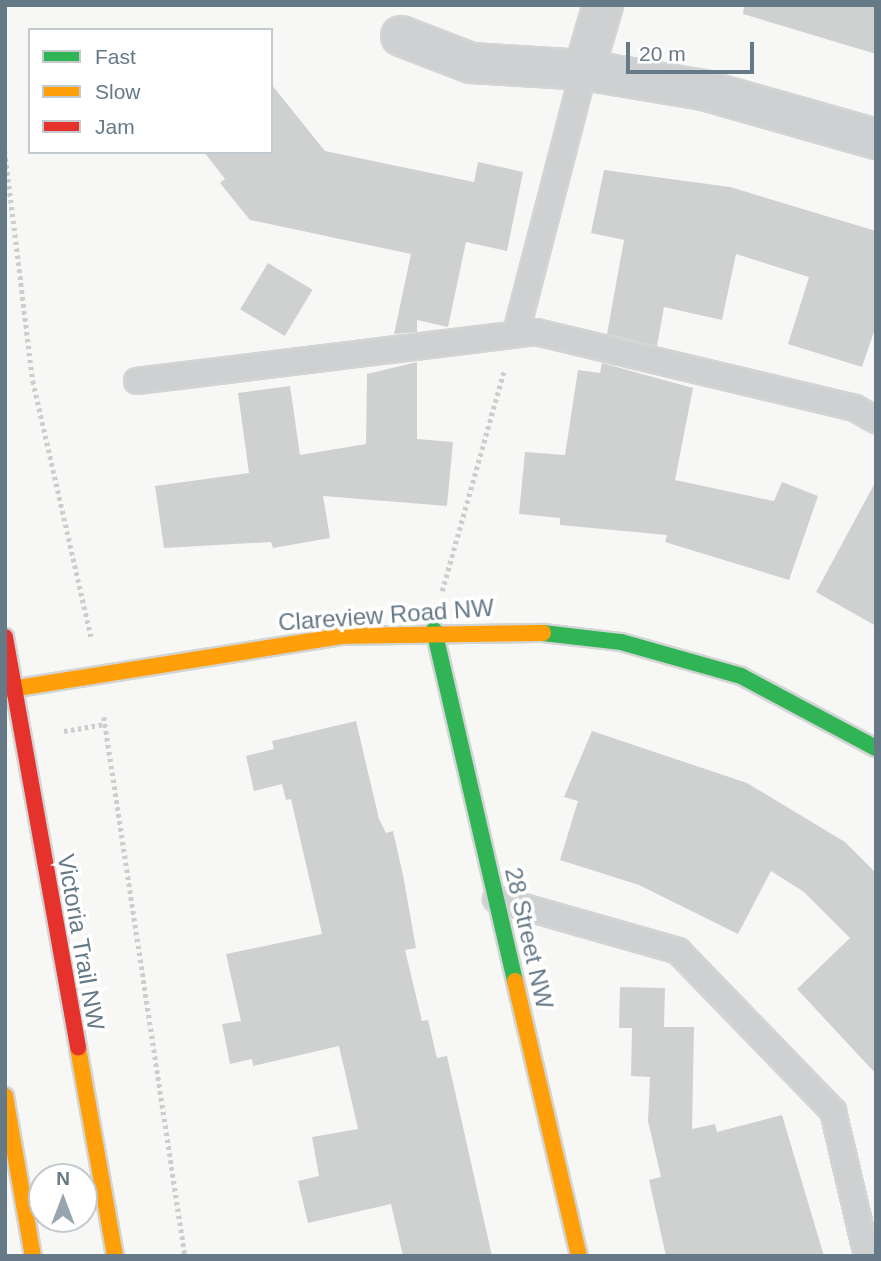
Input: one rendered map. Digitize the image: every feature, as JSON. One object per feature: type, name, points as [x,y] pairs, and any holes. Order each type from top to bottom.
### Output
[{"type":"street","points":[[584,70],[603,5]]},
{"type":"street","points":[[401,36],[471,62],[584,70],[703,90],[876,139]]},
{"type":"street","name":"Clareview Road NW","points":[[9,689],[253,648],[434,631],[559,633],[681,656],[798,701],[876,748]]},
{"type":"street","name":"28 Street NW","points":[[434,631],[579,1256]]},
{"type":"street","name":"Victoria Trail NW","points":[[5,636],[9,689],[115,1256]]},
{"type":"street","points":[[5,1096],[33,1256]]},
{"type":"lane","points":[[516,333],[584,70]]},
{"type":"lane","points":[[136,381],[536,332],[855,408],[876,420]]},
{"type":"lane","points":[[496,899],[678,951],[833,1111],[867,1256]]},
{"type":"path","points":[[434,631],[447,561],[516,333]]},
{"type":"building","points":[[744,5],[876,5],[876,54],[743,14]]},
{"type":"building","points":[[273,86],[325,151],[474,182],[478,162],[523,172],[507,251],[466,242],[448,327],[417,320],[417,332],[394,334],[411,254],[250,220],[220,183],[225,179],[206,154],[273,154]]},
{"type":"building","points":[[604,170],[730,187],[876,231],[876,326],[862,367],[788,344],[809,277],[736,254],[722,320],[664,307],[657,346],[607,334],[624,240],[591,233]]},
{"type":"building","points":[[268,263],[313,290],[285,336],[240,309]]},
{"type":"building","points":[[417,362],[417,439],[453,442],[447,506],[323,496],[330,538],[273,548],[271,542],[164,548],[155,486],[249,473],[238,393],[290,386],[300,455],[366,444],[367,374]]},
{"type":"building","points":[[602,363],[693,388],[675,480],[774,501],[782,482],[818,496],[789,580],[665,542],[667,535],[560,525],[560,518],[519,514],[525,452],[565,455],[578,370],[600,373]]},
{"type":"building","points":[[876,481],[876,626],[816,592]]},
{"type":"building","points":[[356,721],[379,819],[386,833],[393,831],[403,875],[416,948],[405,950],[422,1021],[428,1020],[437,1058],[447,1056],[492,1256],[403,1256],[391,1204],[308,1223],[298,1181],[319,1176],[312,1137],[358,1129],[339,1046],[253,1066],[252,1059],[230,1064],[222,1024],[241,1021],[226,954],[322,934],[291,799],[286,800],[282,784],[254,791],[246,756],[274,749],[272,741]]},
{"type":"building","points":[[592,731],[747,783],[845,842],[876,873],[876,1074],[797,989],[850,938],[804,892],[771,871],[738,934],[639,885],[560,860],[578,801],[564,797]]},
{"type":"building","points":[[620,987],[665,988],[664,1027],[694,1027],[692,1129],[715,1124],[717,1132],[782,1115],[824,1256],[666,1256],[649,1180],[661,1177],[648,1121],[650,1077],[631,1076],[632,1028],[619,1028]]},
{"type":"traffic: fast","points":[[434,630],[515,981]]},
{"type":"traffic: fast","points":[[543,633],[621,642],[741,676],[876,748]]},
{"type":"traffic: slow","points":[[5,690],[343,636],[543,633]]},
{"type":"traffic: slow","points":[[515,981],[579,1256]]},
{"type":"traffic: slow","points":[[78,1048],[115,1256]]},
{"type":"traffic: slow","points":[[5,1096],[33,1256]]},
{"type":"traffic: jam","points":[[5,637],[78,1048]]}]
